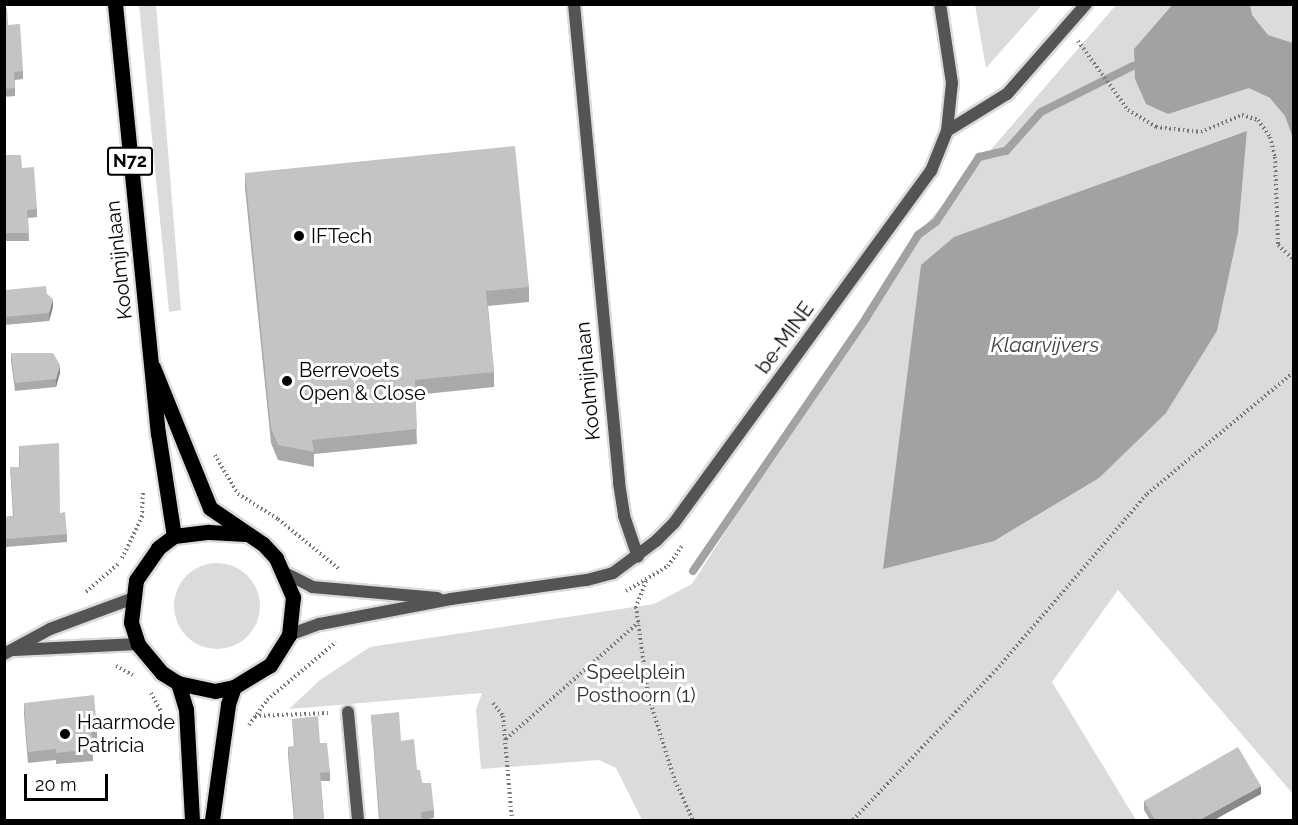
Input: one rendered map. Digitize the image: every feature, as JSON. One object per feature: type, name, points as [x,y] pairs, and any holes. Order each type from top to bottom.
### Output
[{"type":"main road","name":"Koolmijnlaan","points":[[115,4],[158,433],[174,536],[145,562],[131,599],[131,622],[138,644],[162,674],[178,683],[215,691],[234,687],[270,665],[289,635],[293,597],[287,574],[263,544],[210,508],[153,368]]},
{"type":"main road","points":[[174,536],[209,532],[246,534]]},
{"type":"main road","points":[[178,683],[186,709],[192,820]]},
{"type":"main road","points":[[212,820],[224,732],[234,687]]},
{"type":"street","name":"Koolmijnlaan","points":[[289,635],[320,624],[451,599],[587,580],[613,573],[638,557],[624,516],[619,483],[574,4]]},
{"type":"street","name":"be-MINE","points":[[638,557],[674,523],[924,181],[947,131],[952,83],[940,4]]},
{"type":"street","points":[[947,131],[1007,94],[1086,4]]},
{"type":"street","name":"Koolmijnlaan","points":[[287,574],[312,587],[451,599]]},
{"type":"street","points":[[9,652],[50,628],[131,599]]},
{"type":"street","points":[[9,652],[138,644]]},
{"type":"street","points":[[348,712],[358,820]]},
{"type":"path","points":[[1067,26],[1128,110],[1156,127],[1201,132],[1242,115],[1258,120],[1270,137],[1275,156],[1278,245],[1293,260]]},
{"type":"path","points":[[853,820],[996,670],[1147,494],[1293,372]]},
{"type":"path","points":[[225,478],[238,494],[278,519],[320,556],[342,570],[344,578]]},
{"type":"path","points":[[87,592],[108,576],[133,541],[142,517],[143,495]]},
{"type":"path","points":[[618,594],[646,582],[668,566],[685,543]]},
{"type":"path","points":[[646,582],[636,607],[648,695],[675,781],[693,820]]},
{"type":"path","points":[[506,739],[638,623]]},
{"type":"path","points":[[224,732],[246,734],[254,716],[267,700],[343,637]]},
{"type":"path","points":[[109,663],[138,679]]},
{"type":"path","points":[[147,688],[166,724]]},
{"type":"path","points":[[494,703],[503,716],[512,820]]},
{"type":"path","points":[[254,716],[348,712]]},
{"type":"green space","points":[[1042,4],[986,68],[975,5]]},
{"type":"green space","points":[[139,5],[156,5],[181,310],[169,312]]},
{"type":"green space","name":"Speelplein Posthoorn (1)","points":[[1116,5],[1293,5],[1293,794],[1118,590],[1052,682],[1136,820],[642,820],[616,768],[599,760],[481,769],[476,710],[482,693],[289,709],[320,680],[370,647],[654,604],[692,584],[910,243]],"holes":[[[1247,131],[1238,233],[1217,331],[1166,413]]]},
{"type":"green space","points":[[217,563],[241,570],[253,582],[260,606],[253,630],[241,642],[217,649],[193,642],[181,630],[174,606],[181,582],[193,570]]},
{"type":"water","points":[[1173,4],[1250,5],[1252,15],[1268,35],[1293,43],[1293,138],[1285,116],[1270,98],[1249,88],[1168,114],[1146,104],[1135,79],[1134,49]]},
{"type":"water","name":"Klaarvijvers","points":[[1247,131],[1238,233],[1217,331],[1166,413],[1099,478],[994,541],[883,569],[921,265],[954,237]]},
{"type":"building","points":[[4,8],[7,8],[8,25],[20,24],[23,71],[14,72],[15,88],[4,89]]},
{"type":"building","points":[[515,146],[529,287],[486,291],[494,372],[415,380],[417,429],[312,440],[314,452],[278,445],[271,428],[245,173]]},
{"type":"building","points":[[4,150],[6,150],[6,155],[21,155],[22,168],[34,167],[37,209],[27,210],[29,233],[4,233]]},
{"type":"building","points":[[46,286],[47,294],[53,299],[49,313],[4,317],[5,290]]},
{"type":"building","points":[[11,353],[53,353],[60,365],[56,379],[15,383]]},
{"type":"building","points":[[59,443],[60,513],[65,512],[67,534],[6,539],[5,517],[14,516],[10,467],[20,467],[19,446]]},
{"type":"building","points":[[94,695],[97,729],[91,730],[93,749],[56,753],[56,749],[28,752],[24,703]]},
{"type":"building","points":[[399,712],[401,741],[414,739],[417,770],[420,770],[422,783],[431,783],[434,810],[421,812],[422,820],[380,820],[371,715]]},
{"type":"building","points":[[318,716],[320,743],[327,743],[330,772],[320,773],[324,820],[295,820],[288,747],[295,746],[292,719]]},
{"type":"building","points":[[1238,747],[1261,786],[1200,820],[1194,818],[1155,820],[1144,801]]},
{"type":"waterway","points":[[693,571],[866,318],[918,235],[936,222],[979,157],[1006,151],[1041,112],[1133,66]]},
{"type":"place","name":"IFTech","points":[[299,236]]},
{"type":"place","name":"Berrevoets Open & Close","points":[[287,381]]},
{"type":"place","name":"Haarmode Patricia","points":[[65,734]]}]
